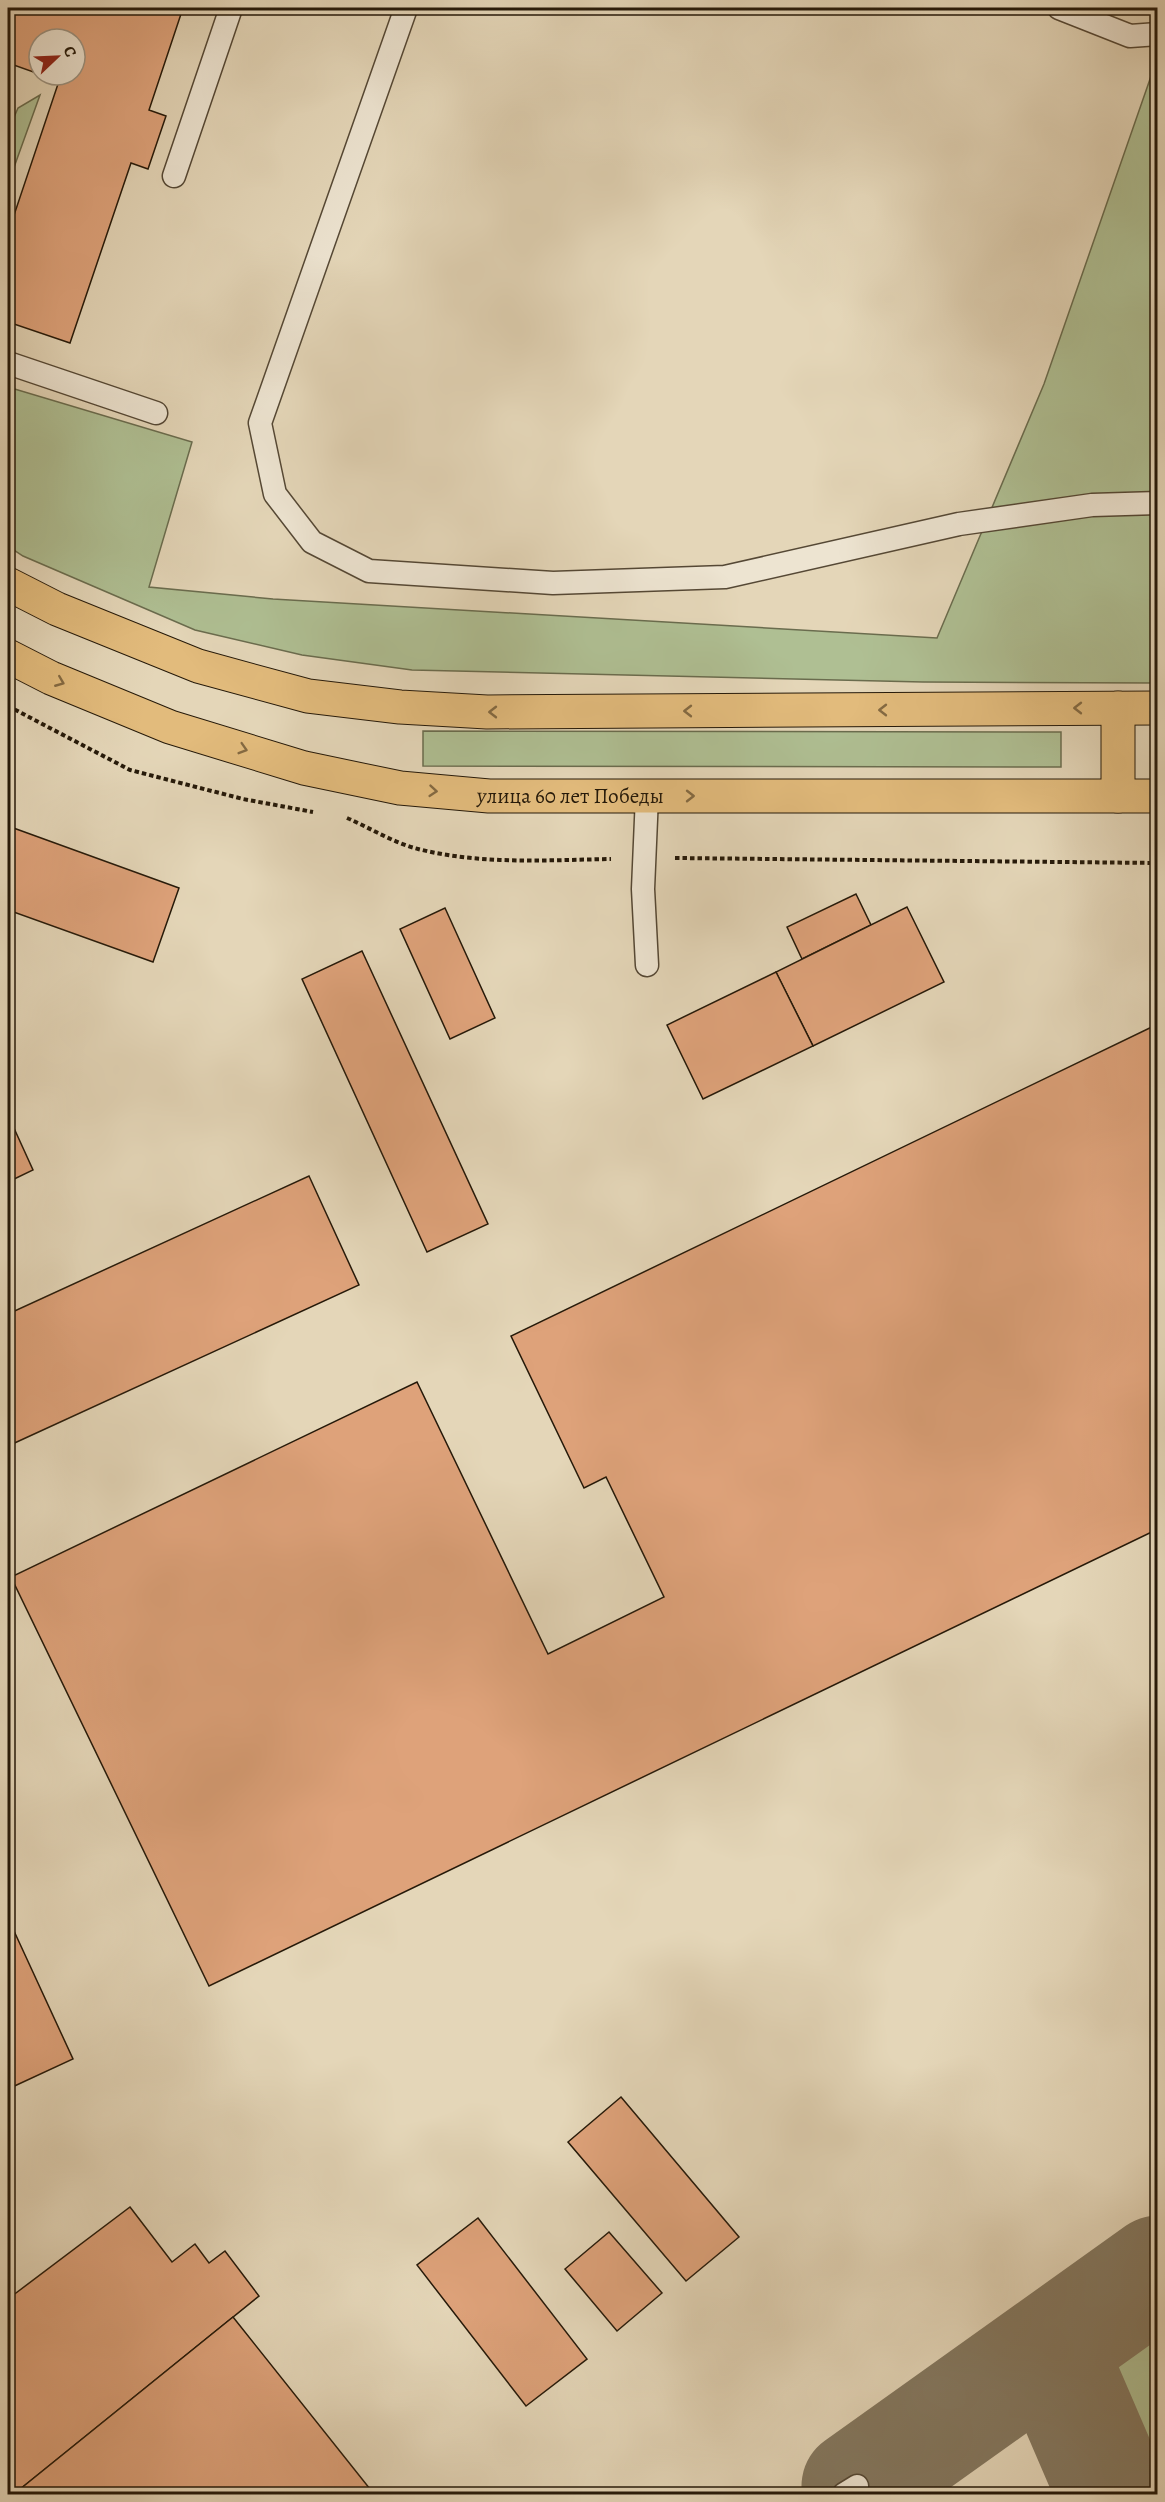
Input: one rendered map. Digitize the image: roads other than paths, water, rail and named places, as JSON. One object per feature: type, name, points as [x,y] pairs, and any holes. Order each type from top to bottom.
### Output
[{"type":"main road","points":[[8,584],[57,609],[198,666],[308,696],[400,707],[488,712],[1158,708]]},
{"type":"main road","name":"улица 60 лет Победы","points":[[8,656],[51,678],[170,727],[315,770],[400,788],[489,796],[1158,796]]},
{"type":"main road","points":[[1118,708],[1118,796]]},
{"type":"lane","points":[[174,176],[231,8]]},
{"type":"lane","points":[[406,8],[260,423],[275,494],[312,542],[369,571],[553,583],[725,577],[959,524],[1092,505],[1158,503]]},
{"type":"lane","points":[[1059,8],[1130,36],[1158,34]]},
{"type":"lane","points":[[8,363],[156,413]]},
{"type":"lane","points":[[647,796],[643,889],[647,965]]}]
